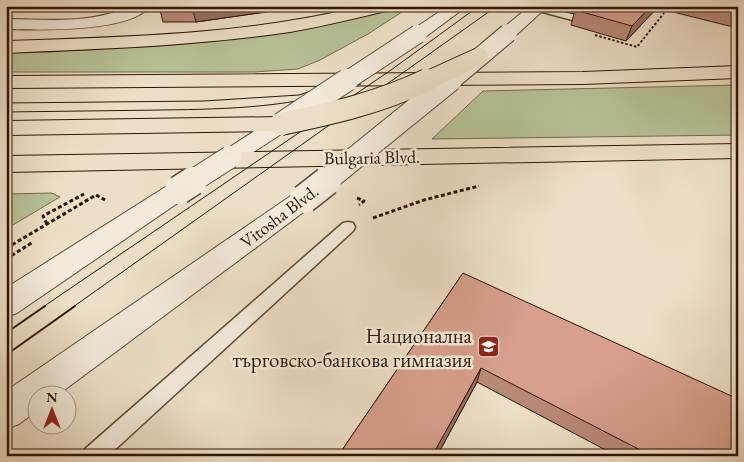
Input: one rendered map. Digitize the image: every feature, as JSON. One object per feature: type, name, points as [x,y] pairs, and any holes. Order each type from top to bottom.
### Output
[{"type":"main road","points":[[6,47],[207,37],[297,24],[384,6]]},
{"type":"main road","points":[[6,128],[281,124],[336,113],[390,97],[480,57]]},
{"type":"main road","points":[[6,82],[574,78],[738,72]]},
{"type":"main road","name":"Bulgaria Blvd.","points":[[6,164],[738,152]]},
{"type":"street","points":[[6,24],[87,22],[113,18],[142,6]]},
{"type":"street","points":[[6,304],[459,6]]},
{"type":"street","name":"Vitosha Blvd.","points":[[6,412],[304,199],[539,7]]},
{"type":"lane","points":[[539,7],[579,19]]},
{"type":"lane","points":[[92,456],[348,227]]},
{"type":"path","points":[[637,47],[664,12]]},
{"type":"path","points":[[348,227],[424,200],[480,186]]},
{"type":"path","points":[[47,224],[42,216],[86,193]]},
{"type":"path","points":[[6,246],[10,246],[96,195]]},
{"type":"green space","points":[[403,6],[411,6],[368,34],[320,60],[298,69],[254,72],[6,72],[6,52],[117,47],[226,38],[364,16]]},
{"type":"green space","points":[[738,85],[738,135],[432,139],[483,91]]},
{"type":"green space","points":[[52,193],[60,197],[6,229],[6,194]]},
{"type":"building","points":[[159,6],[194,6],[159,7]]},
{"type":"building","points":[[589,6],[651,6],[632,26],[575,10],[578,8],[584,9]]},
{"type":"building","points":[[715,6],[738,6],[738,11],[736,11]]},
{"type":"building","points":[[463,273],[738,399],[738,456],[652,456],[481,368],[432,456],[338,456]]},
{"type":"tram line","points":[[43,307],[391,70],[479,6]]},
{"type":"tram line","points":[[73,307],[497,6]]},
{"type":"tram line","points":[[6,103],[204,101],[299,95],[355,76],[409,51]]},
{"type":"tram line","points":[[6,112],[238,108],[287,103],[337,92],[361,84]]},
{"type":"tram line","points":[[6,333],[45,306]]},
{"type":"tram line","points":[[6,355],[75,306]]},
{"type":"place","name":"Национална търговско-банкова гимназия","points":[[488,347]]}]
